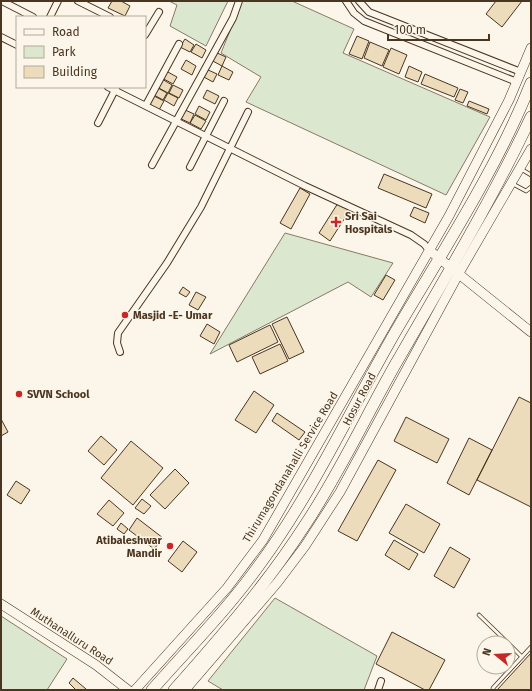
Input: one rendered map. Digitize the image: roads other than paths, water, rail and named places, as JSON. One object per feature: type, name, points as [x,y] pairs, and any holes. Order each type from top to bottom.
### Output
[{"type":"highway","name":"Hosur Road","points":[[152,690],[206,630],[250,577],[281,534],[340,435],[400,325],[440,258],[509,133],[531,83]]},
{"type":"highway","name":"Hosur Road","points":[[174,690],[263,586],[307,523],[395,365],[456,270],[531,117]]},
{"type":"street","points":[[2,1],[31,16]]},
{"type":"street","points":[[50,16],[58,1]]},
{"type":"street","points":[[78,1],[108,16]]},
{"type":"street","points":[[152,165],[233,18],[239,1]]},
{"type":"street","points":[[346,1],[354,14],[364,22],[517,82]]},
{"type":"street","points":[[358,1],[370,12],[521,72]]},
{"type":"street","points":[[146,33],[159,12]]},
{"type":"street","points":[[1,37],[16,44]]},
{"type":"street","points":[[146,105],[179,44]]},
{"type":"street","name":"Thirumagondanahalli Service Road","points":[[135,690],[227,588],[263,540],[449,216],[509,100],[531,48]]},
{"type":"street","points":[[98,123],[116,89],[305,186],[411,235],[424,244],[427,254],[440,258],[531,332]]},
{"type":"street","points":[[190,167],[224,101]]},
{"type":"street","points":[[120,352],[117,343],[118,333],[167,263],[201,207],[229,147],[248,112]]},
{"type":"street","points":[[185,690],[277,583],[305,546],[340,492],[456,270],[512,183],[531,149]]},
{"type":"street","name":"Muthanalluru Road","points":[[1,604],[96,665],[128,690]]},
{"type":"street","points":[[378,690],[381,681]]},
{"type":"lane","points":[[520,169],[531,175]]},
{"type":"lane","points":[[512,183],[526,191],[531,187]]},
{"type":"lane","points":[[479,615],[500,635]]},
{"type":"lane","points":[[493,690],[493,688],[531,647]]},
{"type":"lane","points":[[516,651],[522,657]]},
{"type":"place","name":"Sri Sai Hospitals","points":[[336,222]]},
{"type":"place","name":"Masjid -E- Umar","points":[[125,315]]},
{"type":"place","name":"SVVN School","points":[[19,394]]},
{"type":"place","name":"Atibaleshwar Mandir","points":[[170,546]]}]
